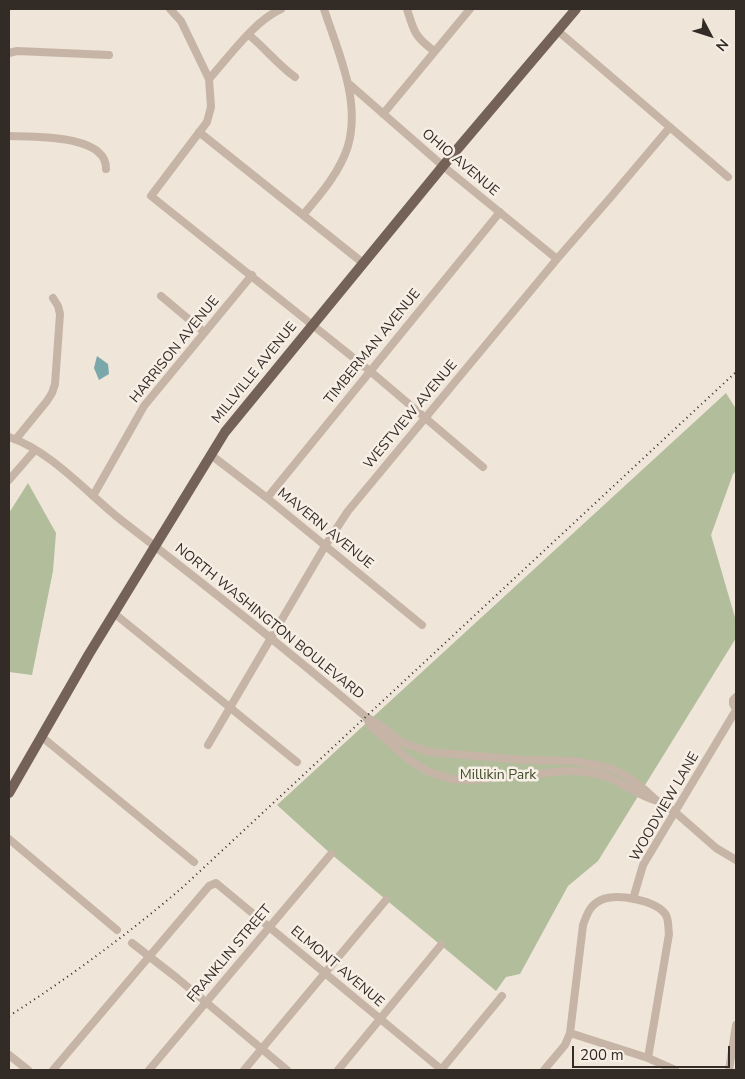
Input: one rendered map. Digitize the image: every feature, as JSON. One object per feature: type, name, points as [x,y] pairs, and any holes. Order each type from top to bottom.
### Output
[{"type":"main road","name":"MILLVILLE AVENUE","points":[[9,793],[89,654],[225,432],[443,166],[576,9]]},
{"type":"street","points":[[170,9],[181,21],[209,79],[211,107],[207,122],[151,196],[370,371],[483,467]]},
{"type":"street","points":[[209,79],[271,13],[281,9]]},
{"type":"street","points":[[302,216],[325,188],[339,166],[348,147],[352,128],[352,108],[348,83],[324,9]]},
{"type":"street","points":[[407,9],[419,40],[434,51]]},
{"type":"street","points":[[383,114],[470,9]]},
{"type":"street","points":[[558,31],[728,177]]},
{"type":"street","points":[[249,35],[264,46],[295,77]]},
{"type":"street","points":[[9,53],[17,51],[109,55]]},
{"type":"street","name":"OHIO AVENUE","points":[[348,83],[443,166],[557,259]]},
{"type":"street","name":"WESTVIEW AVENUE","points":[[208,745],[325,546],[348,511],[557,259],[670,127]]},
{"type":"street","points":[[199,132],[363,263]]},
{"type":"street","points":[[9,136],[71,140],[84,144],[105,160],[106,169]]},
{"type":"street","name":"TIMBERMAN AVENUE","points":[[267,498],[500,212]]},
{"type":"street","name":"HARRISON AVENUE","points":[[93,496],[144,406],[252,275]]},
{"type":"street","points":[[161,296],[204,332]]},
{"type":"street","points":[[12,438],[47,402],[54,384],[60,314],[53,298]]},
{"type":"street","name":"NORTH WASHINGTON BOULEVARD","points":[[12,438],[51,461],[271,637],[366,717],[402,742],[429,752],[499,759],[575,761],[610,768],[626,776],[656,800],[675,812],[716,848],[736,860]]},
{"type":"street","points":[[9,480],[35,450]]},
{"type":"street","name":"MAVERN AVENUE","points":[[211,455],[422,624]]},
{"type":"street","points":[[115,614],[297,762]]},
{"type":"street","name":"WOODVIEW LANE","points":[[633,899],[643,866],[736,710],[733,700],[736,697]]},
{"type":"street","name":"NORTH WASHINGTON BOULEVARD","points":[[366,717],[370,726],[394,748],[409,760],[436,775],[451,779],[470,780],[582,771],[605,776],[641,796],[656,800]]},
{"type":"street","points":[[42,737],[194,862]]},
{"type":"street","points":[[9,839],[117,930]]},
{"type":"street","name":"FRANKLIN STREET","points":[[149,1070],[331,854]]},
{"type":"street","name":"ELMONT AVENUE","points":[[149,957],[209,886],[216,883],[442,1070]]},
{"type":"street","points":[[544,1070],[565,1045],[570,1033],[582,932],[587,911],[601,900],[610,898],[633,899],[649,903],[659,908],[668,920],[669,934],[648,1058]]},
{"type":"street","points":[[244,1070],[386,900]]},
{"type":"street","points":[[132,942],[287,1070]]},
{"type":"street","points":[[338,1070],[441,946]]},
{"type":"street","points":[[52,1070],[149,957]]},
{"type":"street","points":[[442,1070],[502,996]]},
{"type":"street","points":[[729,1070],[736,1025]]},
{"type":"street","points":[[570,1033],[648,1058],[675,1070]]},
{"type":"street","points":[[9,1055],[28,1070]]},
{"type":"green space","name":"Millikin Park","points":[[726,393],[736,409],[736,471],[733,474],[711,535],[736,621],[736,638],[598,861],[568,886],[520,974],[506,977],[496,991],[331,854],[277,805]]},
{"type":"green space","points":[[28,483],[56,533],[53,571],[32,675],[9,672],[9,513]]},
{"type":"water","points":[[97,356],[108,364],[109,374],[99,380],[94,368]]},
{"type":"railway","points":[[9,1016],[98,955],[183,887],[736,372]]}]
